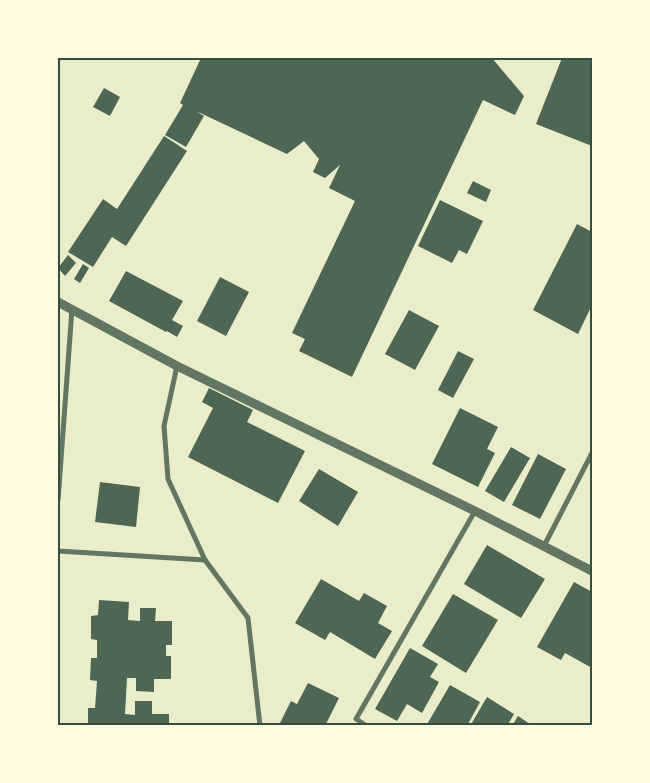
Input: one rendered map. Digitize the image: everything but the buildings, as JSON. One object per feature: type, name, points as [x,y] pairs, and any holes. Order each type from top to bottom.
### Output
[{"type":"street","points":[[58,302],[177,366],[475,510],[592,570]]},
{"type":"street","points":[[58,500],[72,309]]},
{"type":"street","points":[[177,366],[164,426],[168,479],[205,560],[248,618],[260,726]]},
{"type":"street","points":[[544,546],[592,453]]},
{"type":"street","points":[[367,726],[356,719],[475,510]]},
{"type":"street","points":[[58,551],[205,560]]}]
